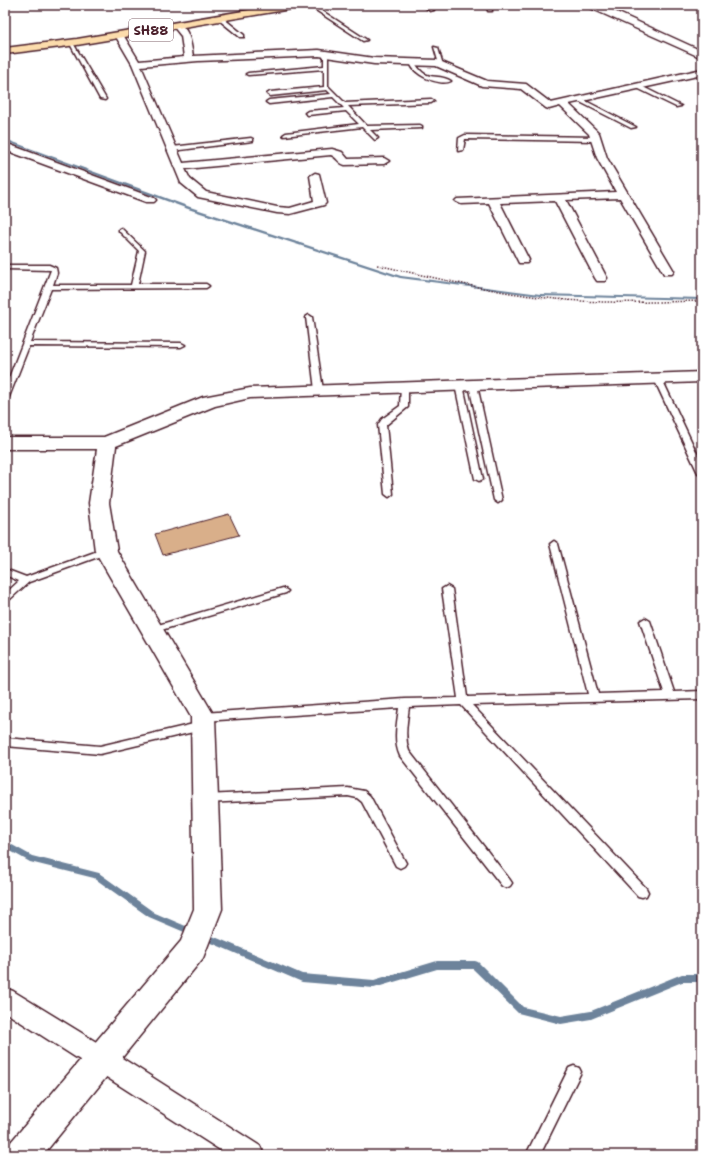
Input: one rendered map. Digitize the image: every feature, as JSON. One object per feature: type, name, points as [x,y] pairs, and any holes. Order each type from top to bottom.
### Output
[{"type":"main road","name":"SH88","points":[[5,51],[71,43],[220,19],[268,7],[297,5]]},
{"type":"street","points":[[596,7],[702,55]]},
{"type":"street","points":[[177,26],[185,36],[189,58]]},
{"type":"street","points":[[119,35],[136,64],[185,181],[202,195],[284,211],[320,203],[315,176]]},
{"type":"street","points":[[136,64],[189,58],[326,54],[374,61],[441,64],[485,84],[523,86],[549,106],[702,72]]},
{"type":"street","points":[[563,104],[594,133],[600,155],[668,270]]},
{"type":"street","points":[[5,146],[150,200]]},
{"type":"street","points":[[179,166],[332,152],[338,154],[345,162],[384,161]]},
{"type":"street","points":[[461,201],[624,195]]},
{"type":"street","points":[[559,197],[601,278]]},
{"type":"street","points":[[493,200],[523,260]]},
{"type":"street","points":[[5,443],[107,443],[210,401],[250,393],[702,377]]},
{"type":"street","points":[[22,1155],[194,949],[208,908],[203,721],[106,551],[100,503],[107,443]]},
{"type":"street","points":[[5,999],[102,1059],[251,1155]]},
{"type":"lane","points":[[310,5],[364,40]]},
{"type":"lane","points":[[425,5],[432,10]]},
{"type":"lane","points":[[596,7],[618,5]]},
{"type":"lane","points":[[220,19],[242,36]]},
{"type":"lane","points":[[71,43],[102,99]]},
{"type":"lane","points":[[436,48],[441,64]]},
{"type":"lane","points":[[326,54],[325,84],[375,138]]},
{"type":"lane","points":[[412,62],[415,70],[425,76],[449,81]]},
{"type":"lane","points":[[248,74],[326,67]]},
{"type":"lane","points":[[639,87],[678,106]]},
{"type":"lane","points":[[270,94],[328,88]]},
{"type":"lane","points":[[269,102],[335,95]]},
{"type":"lane","points":[[580,100],[633,127]]},
{"type":"lane","points":[[306,111],[345,106],[431,101]]},
{"type":"lane","points":[[286,135],[365,127],[420,127]]},
{"type":"lane","points":[[460,150],[462,138],[465,137],[596,139]]},
{"type":"lane","points":[[172,149],[251,140]]},
{"type":"lane","points":[[121,230],[142,251],[134,286]]},
{"type":"lane","points":[[5,267],[54,268],[54,273],[49,287],[5,397]]},
{"type":"lane","points":[[49,287],[206,286]]},
{"type":"lane","points":[[310,317],[319,390]]},
{"type":"lane","points":[[26,344],[182,345]]},
{"type":"lane","points":[[658,379],[702,473]]},
{"type":"lane","points":[[466,385],[479,479]]},
{"type":"lane","points":[[466,385],[498,500]]},
{"type":"lane","points":[[389,494],[382,425],[404,407],[404,387]]},
{"type":"lane","points":[[554,544],[594,698]]},
{"type":"lane","points":[[5,599],[26,580],[106,551]]},
{"type":"lane","points":[[5,572],[26,580]]},
{"type":"lane","points":[[447,589],[463,701],[642,892]]},
{"type":"lane","points":[[151,630],[283,591]]},
{"type":"lane","points":[[645,621],[670,696]]},
{"type":"lane","points":[[5,742],[100,750],[203,721],[405,703],[702,695]]},
{"type":"lane","points":[[405,703],[401,740],[404,753],[506,883]]},
{"type":"lane","points":[[205,799],[348,792],[360,794],[366,799],[400,863]]},
{"type":"lane","points":[[533,1155],[574,1072]]},
{"type":"path","points":[[378,265],[509,293],[557,299],[613,302],[702,301]]},
{"type":"building","points":[[229,514],[239,535],[163,555],[155,534]]},
{"type":"waterway","points":[[5,140],[189,208],[400,277],[540,295],[702,299]]},
{"type":"waterway","points":[[5,844],[30,859],[96,875],[152,915],[192,932]]},
{"type":"waterway","points":[[203,936],[302,978],[374,984],[437,965],[475,965],[521,1010],[561,1020],[591,1015],[682,978],[702,978]]}]
